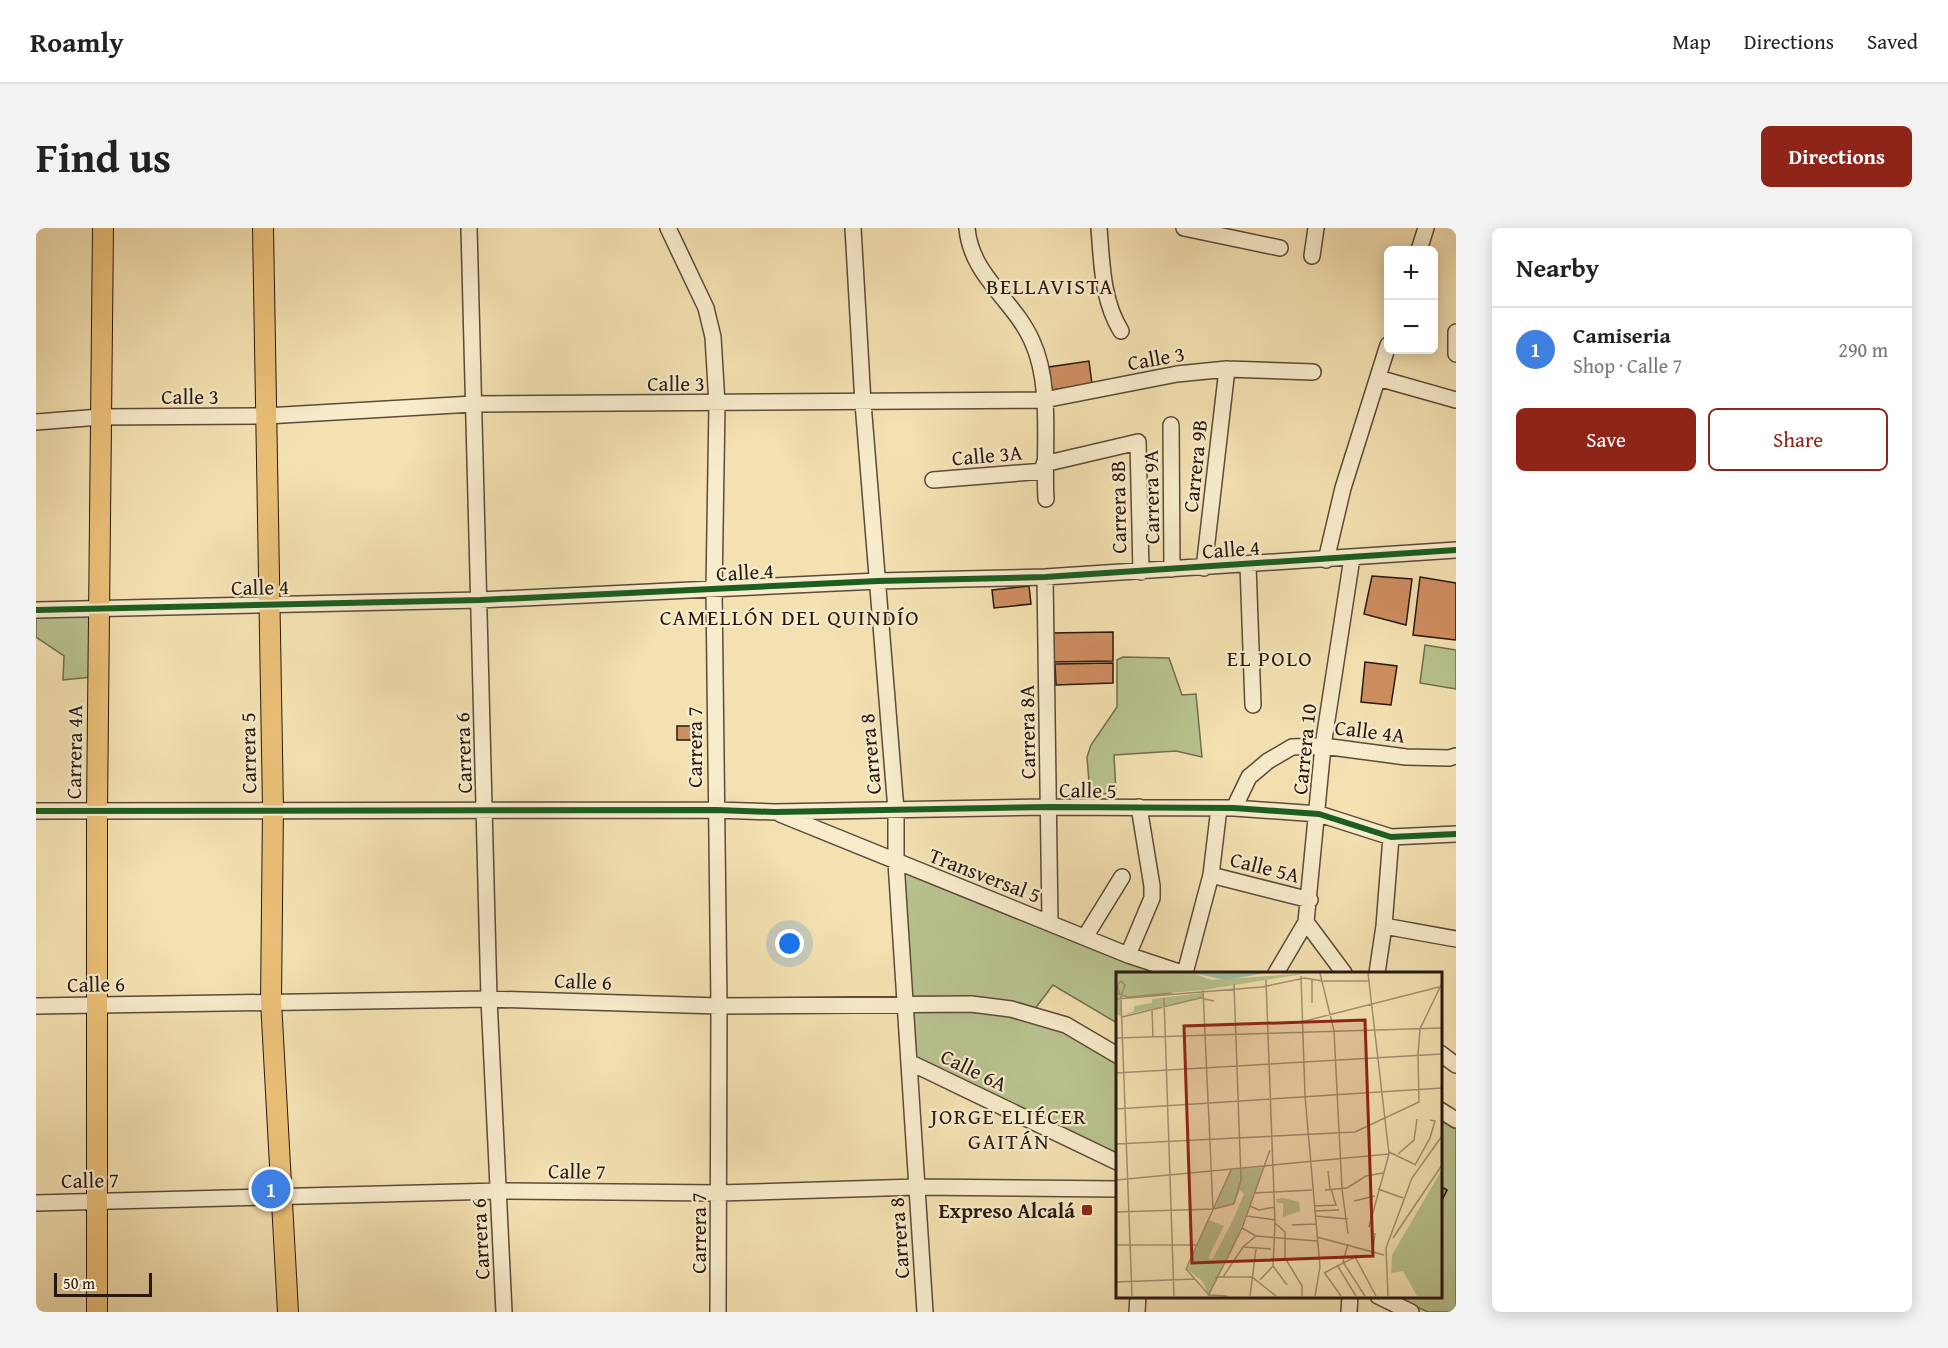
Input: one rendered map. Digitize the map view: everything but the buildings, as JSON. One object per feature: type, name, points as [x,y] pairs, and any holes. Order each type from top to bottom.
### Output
[{"type":"main road","name":"Carrera 4A","points":[[98,1312],[96,1006],[103,228]]},
{"type":"main road","name":"Carrera 5","points":[[263,228],[273,809],[271,1001],[288,1312]]},
{"type":"street","name":"Carrera 6","points":[[469,228],[472,404],[486,810],[489,999],[504,1312]]},
{"type":"street","name":"Carrera 7","points":[[668,228],[706,308],[713,337],[717,404],[714,590],[719,1006],[718,1312]]},
{"type":"street","name":"Carrera 8","points":[[854,228],[863,403],[896,810],[896,862],[908,1003],[925,1312]]},
{"type":"street","points":[[967,228],[971,254],[1032,340],[1043,373],[1046,500]]},
{"type":"street","points":[[1099,228],[1105,293],[1112,316],[1120,331]]},
{"type":"street","points":[[1184,228],[1281,248]]},
{"type":"street","points":[[1312,256],[1316,228]]},
{"type":"street","points":[[1420,246],[1423,228]]},
{"type":"street","points":[[1455,333],[1456,354]]},
{"type":"street","points":[[1326,560],[1343,488],[1386,354]]},
{"type":"street","name":"Calle 3","points":[[36,422],[100,417],[267,416],[472,404],[1044,400],[1177,374],[1227,369],[1314,372]]},
{"type":"street","name":"Carrera 9B","points":[[1204,568],[1227,369]]},
{"type":"street","points":[[1378,378],[1456,400]]},
{"type":"street","name":"Carrera 9A","points":[[1171,425],[1172,570]]},
{"type":"street","name":"Calle 3A","points":[[933,480],[1044,467],[1138,442]]},
{"type":"street","name":"Carrera 8B","points":[[1138,442],[1141,572]]},
{"type":"street","name":"Calle 4","points":[[37,605],[99,608],[480,600],[878,581],[1045,577],[1456,550]]},
{"type":"street","name":"Carrera 10","points":[[1277,972],[1306,922],[1319,814],[1323,746],[1352,558]]},
{"type":"street","points":[[1248,565],[1253,705]]},
{"type":"street","name":"Carrera 8A","points":[[1045,577],[1050,923]]},
{"type":"street","name":"Calle 4A","points":[[1227,808],[1249,777],[1268,761],[1292,747],[1323,746],[1406,758],[1456,756]]},
{"type":"street","name":"Calle 5","points":[[36,811],[273,809],[775,812],[1049,807],[1227,808],[1319,814],[1391,837],[1456,834]]},
{"type":"street","points":[[1128,955],[1152,898],[1139,807]]},
{"type":"street","points":[[1183,972],[1227,808]]},
{"type":"street","name":"Transversal 5","points":[[775,812],[1128,955],[1180,972]]},
{"type":"street","points":[[1377,972],[1384,926],[1391,837]]},
{"type":"street","name":"Calle 5A","points":[[1211,875],[1310,900]]},
{"type":"street","points":[[1085,937],[1122,877]]},
{"type":"street","points":[[1306,922],[1343,972]]},
{"type":"street","points":[[1384,926],[1456,939]]},
{"type":"street","name":"Calle 6","points":[[36,1006],[489,999],[719,1006],[972,1004],[1011,1009],[1066,1025],[1116,1053]]},
{"type":"street","points":[[1441,1054],[1456,1065]]},
{"type":"street","name":"Calle 6A","points":[[910,1063],[1116,1162]]},
{"type":"street","points":[[1441,1111],[1456,1120]]},
{"type":"street","name":"Calle 7","points":[[36,1203],[499,1191],[719,1193],[917,1187],[1116,1189]]},
{"type":"street","points":[[1137,1312],[1138,1297]]},
{"type":"street","points":[[1349,1312],[1350,1297]]},
{"type":"street","points":[[1380,1297],[1411,1312]]},
{"type":"green space","points":[[96,612],[92,677],[63,680],[64,656],[36,637],[36,613]]},
{"type":"green space","points":[[1425,645],[1456,650],[1456,689],[1420,683]]},
{"type":"green space","points":[[1123,657],[1169,658],[1182,695],[1196,694],[1202,757],[1176,751],[1114,755],[1116,793],[1090,795],[1087,757],[1091,745],[1117,707],[1117,660]]},
{"type":"green space","points":[[901,864],[1179,972],[1116,972],[1116,1022],[1053,985],[1031,1014],[1116,1055],[1116,1162],[911,1063]]},
{"type":"green space","points":[[1441,1111],[1456,1120],[1456,1312],[1428,1312],[1395,1297],[1441,1297],[1441,1202],[1447,1190],[1441,1187]]},
{"type":"cycle path","points":[[36,610],[480,600],[878,581],[1045,577],[1456,550]]},
{"type":"cycle path","points":[[36,811],[716,810],[775,812],[1049,807],[1234,808],[1319,814],[1391,837],[1456,834]]},
{"type":"place","name":"Camiseria","points":[[271,1189]]},
{"type":"place","name":"Expreso Alcalá","points":[[1087,1210]]},
{"type":"district","name":"BELLAVISTA","points":[[1050,286]]},
{"type":"district","name":"CAMELLÓN DEL QUINDÍO","points":[[790,617]]},
{"type":"district","name":"EL POLO","points":[[1270,658]]},
{"type":"district","name":"JORGE ELIÉCER GAITÁN","points":[[1009,1128]]}]
